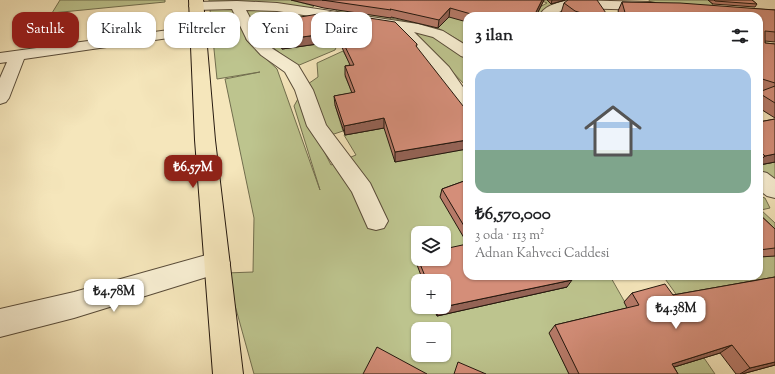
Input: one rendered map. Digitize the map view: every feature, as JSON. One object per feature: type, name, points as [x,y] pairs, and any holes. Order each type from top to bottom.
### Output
[{"type":"main road","points":[[199,48],[205,140],[228,374]]},
{"type":"street","points":[[196,3],[233,3],[277,7],[418,28],[438,34],[463,50]]},
{"type":"street","points":[[233,3],[252,37],[267,52],[292,69],[304,90],[317,126],[362,189],[376,221]]},
{"type":"street","points":[[550,12],[572,4],[667,7]]},
{"type":"street","points":[[400,25],[413,40],[442,67],[463,101]]},
{"type":"street","points":[[0,58],[164,35]]},
{"type":"street","points":[[0,98],[18,55]]},
{"type":"street","points":[[763,181],[775,190]]},
{"type":"street","points":[[0,323],[74,305],[217,263]]},
{"type":"green space","points":[[60,0],[165,0],[165,2],[53,12]]},
{"type":"green space","points":[[209,0],[291,0],[314,6],[310,9],[318,12],[311,12],[311,48],[336,48],[335,50],[297,66],[274,48],[303,48],[303,12],[248,12],[248,24],[243,25],[246,40],[248,42],[248,48],[255,48],[277,69],[320,190],[294,106],[305,86],[318,77],[317,63],[343,51],[353,69],[345,76],[353,95],[335,105],[343,131],[328,136],[320,143],[331,165],[356,155],[344,135],[398,125],[463,110],[463,125],[395,162],[463,150],[463,252],[451,254],[451,226],[411,226],[411,266],[420,266],[421,274],[411,274],[411,314],[451,314],[451,312],[567,287],[563,280],[612,280],[631,313],[550,333],[569,374],[254,374],[226,273],[253,272],[254,218],[225,79],[260,72],[217,79],[214,48],[240,48],[240,12],[210,12]]},
{"type":"green space","points":[[470,0],[508,0],[527,12],[463,12],[463,43],[438,28],[458,8]]},
{"type":"green space","points":[[540,0],[559,0],[554,12],[531,12],[547,3]]},
{"type":"green space","points":[[649,0],[708,0],[716,8],[651,5]]},
{"type":"green space","points":[[339,7],[363,12],[335,12]]},
{"type":"green space","points":[[372,14],[438,28],[436,31],[373,19]]},
{"type":"green space","points":[[423,33],[442,40],[463,55],[463,83],[416,34]]},
{"type":"green space","points":[[775,162],[775,192],[763,187],[763,164]]},
{"type":"green space","points":[[763,197],[765,198],[770,208],[763,210]]},
{"type":"green space","points":[[763,212],[775,223],[775,245],[763,232]]},
{"type":"green space","points":[[775,256],[775,284],[681,301],[666,280],[763,280],[763,257]]},
{"type":"green space","points":[[704,358],[715,374],[663,374],[661,371]]},
{"type":"building","points":[[322,0],[542,0],[536,12],[464,12],[450,8],[439,20],[390,9],[391,10]]},
{"type":"building","points":[[568,0],[597,0],[605,12],[578,12],[564,3]]},
{"type":"building","points":[[714,0],[752,0],[757,4],[715,1]]},
{"type":"building","points":[[622,2],[680,3],[775,10],[775,32],[765,31],[765,43],[775,44],[775,83],[763,79],[763,12],[625,12]]},
{"type":"building","points":[[311,15],[311,36],[303,37],[303,17]]},
{"type":"building","points":[[372,18],[395,22],[417,44],[416,46],[463,106],[463,141],[395,152],[384,118],[344,126],[334,96],[355,92],[345,66],[354,65],[346,48],[372,48]]},
{"type":"building","points":[[775,86],[775,103],[763,96],[763,90]]},
{"type":"building","points":[[775,119],[775,154],[765,156],[763,154],[763,121]]},
{"type":"building","points":[[463,181],[463,224],[442,189]]},
{"type":"building","points":[[763,218],[775,229],[775,248],[763,250]]},
{"type":"building","points":[[463,245],[463,280],[572,280],[451,306],[451,274],[424,274],[421,266],[451,266],[451,247]]},
{"type":"building","points":[[775,277],[775,362],[750,368],[732,345],[672,364],[678,374],[579,374],[555,325],[639,305],[632,293],[665,284],[673,295]]},
{"type":"building","points":[[377,347],[427,374],[363,374]]},
{"type":"building","points":[[458,362],[486,374],[454,374]]}]
